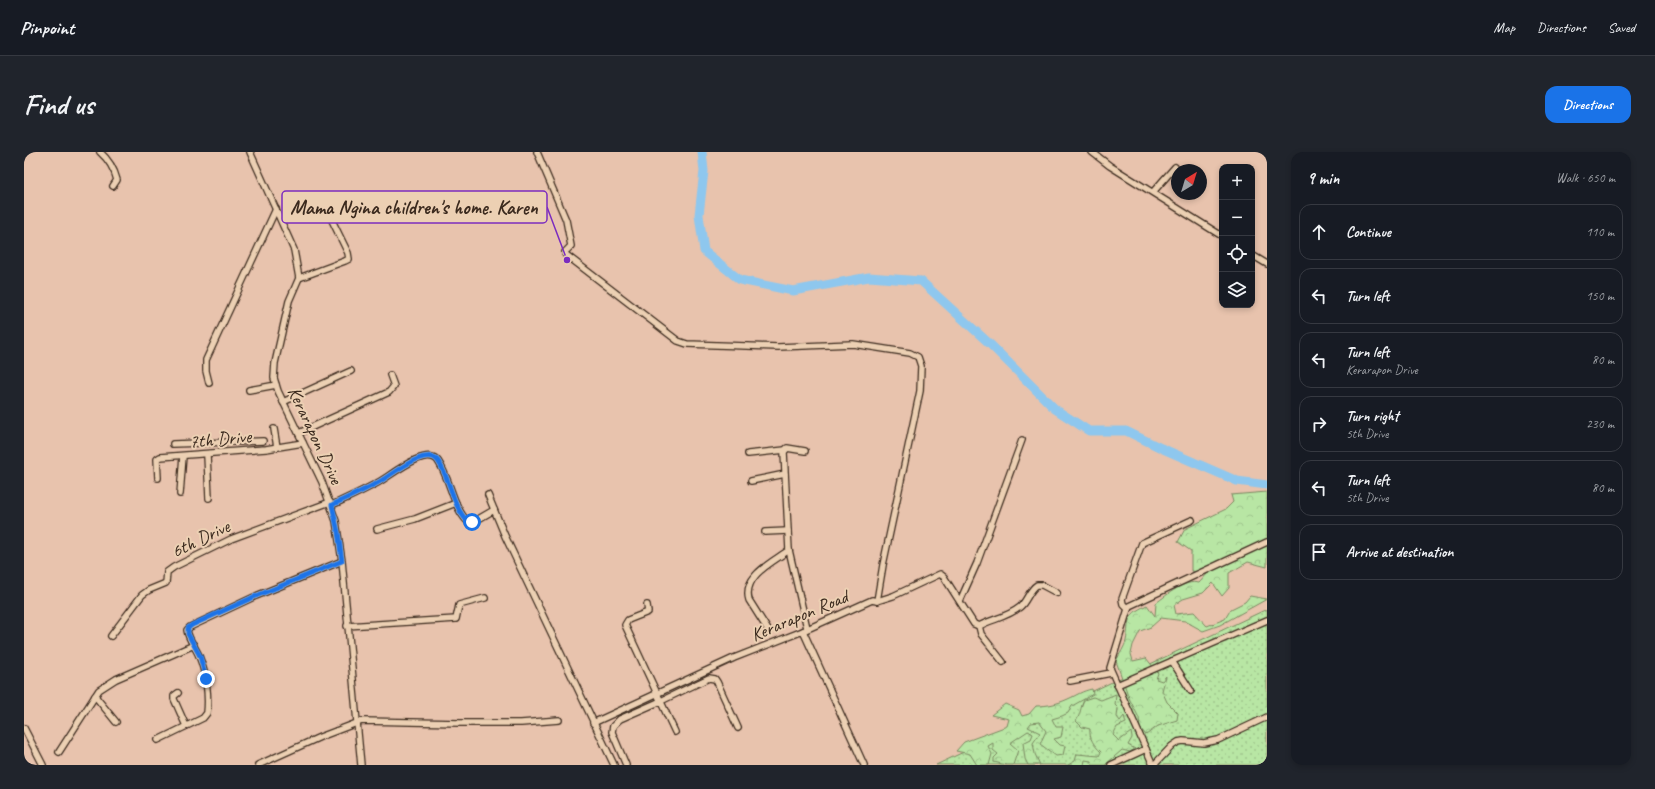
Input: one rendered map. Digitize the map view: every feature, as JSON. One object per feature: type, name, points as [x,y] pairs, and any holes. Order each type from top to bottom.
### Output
[{"type":"street","points":[[100,152],[108,160],[114,170],[117,180],[113,186]]},
{"type":"street","points":[[251,152],[294,250],[299,278],[349,258],[327,210]]},
{"type":"street","name":"Kerarapon Road","points":[[537,152],[569,229],[571,245],[565,254],[678,340],[687,344],[750,347],[853,344],[910,353],[918,357],[921,366],[917,406],[882,564],[877,601],[872,600],[805,630],[734,658],[593,723]]},
{"type":"street","points":[[1092,152],[1110,166],[1219,234]]},
{"type":"street","points":[[1153,192],[1171,171]]},
{"type":"street","points":[[209,383],[206,371],[206,360],[276,209]]},
{"type":"street","points":[[1255,257],[1267,264]]},
{"type":"street","name":"Kerarapon Drive","points":[[299,278],[289,301],[274,372],[276,385],[283,402],[299,433],[331,504],[338,532],[361,765]]},
{"type":"street","points":[[283,402],[351,371]]},
{"type":"street","points":[[299,433],[389,392],[394,386],[390,375]]},
{"type":"street","points":[[249,390],[276,385]]},
{"type":"street","points":[[274,429],[277,447]]},
{"type":"street","points":[[960,601],[976,563],[1022,440]]},
{"type":"street","points":[[173,444],[263,441]]},
{"type":"street","points":[[228,443],[230,452]]},
{"type":"street","name":"7th Drive","points":[[158,478],[158,458],[207,455],[303,443]]},
{"type":"street","points":[[748,454],[785,450],[787,448],[805,451]]},
{"type":"street","points":[[785,450],[789,550],[805,630],[864,765]]},
{"type":"street","points":[[207,455],[209,498]]},
{"type":"street","points":[[180,494],[183,456]]},
{"type":"street","points":[[331,504],[379,482],[413,461],[430,456],[438,461],[446,476],[456,503],[466,520],[470,522],[487,515],[494,510]]},
{"type":"street","points":[[751,481],[786,474]]},
{"type":"street","points":[[488,495],[505,536],[614,765]]},
{"type":"street","points":[[377,529],[416,519],[456,503]]},
{"type":"street","name":"6th Drive","points":[[111,636],[142,595],[149,590],[166,583],[167,572],[174,567],[231,539],[331,504]]},
{"type":"street","points":[[1128,609],[1123,604],[1122,600],[1142,543],[1192,520]]},
{"type":"street","points":[[765,532],[788,531]]},
{"type":"street","points":[[1267,542],[1130,606],[1110,664],[1111,673],[1154,765],[1172,746],[1178,742],[1204,743],[1218,740],[1267,717]]},
{"type":"street","points":[[768,630],[748,600],[747,592],[749,585],[757,573],[789,550]]},
{"type":"street","points":[[158,740],[205,716],[207,711],[206,679],[194,645],[187,632],[188,628],[256,596],[342,561]]},
{"type":"street","points":[[877,601],[893,596],[940,574],[944,577],[974,624],[979,626],[1010,614],[1016,610],[1022,605],[1037,585],[1042,585],[1057,593]]},
{"type":"street","points":[[347,626],[456,619],[458,605],[485,598]]},
{"type":"street","points":[[647,605],[648,612],[628,620],[625,625],[675,732]]},
{"type":"street","points":[[1117,685],[1267,620]]},
{"type":"street","points":[[979,626],[981,634],[1003,662]]},
{"type":"street","points":[[59,752],[102,687],[116,679],[194,645]]},
{"type":"street","points":[[1172,661],[1191,690]]},
{"type":"street","points":[[1070,681],[1111,673]]},
{"type":"street","points":[[626,765],[613,736],[613,726],[620,719],[712,678],[717,682],[738,728]]},
{"type":"street","points":[[178,693],[174,696],[174,698],[186,726]]},
{"type":"street","points":[[95,696],[116,722]]},
{"type":"street","points":[[258,765],[266,763],[356,723],[382,721],[410,723],[521,723],[559,720]]},
{"type":"street","points":[[24,728],[43,765]]},
{"type":"street","points":[[1111,765],[1146,749]]},
{"type":"green space","points":[[1267,492],[1267,567],[1248,562],[1229,573],[1229,588],[1222,596],[1213,583],[1203,593],[1183,599],[1174,605],[1176,614],[1194,612],[1207,626],[1225,619],[1231,609],[1245,602],[1250,596],[1267,599],[1220,625],[1203,631],[1185,621],[1161,618],[1151,627],[1140,631],[1133,645],[1131,654],[1133,661],[1146,658],[1158,673],[1156,679],[1162,681],[1166,676],[1162,691],[1167,702],[1178,713],[1177,720],[1158,726],[1146,735],[1140,728],[1139,718],[1129,698],[1116,661],[1125,643],[1129,619],[1135,612],[1147,605],[1155,616],[1156,603],[1182,585],[1194,582],[1199,583],[1208,573],[1191,571],[1191,551],[1178,542],[1185,529],[1226,509],[1233,502],[1231,495]]},
{"type":"green space","points":[[1267,609],[1267,765],[936,765]]},
{"type":"green space","points":[[1092,689],[1093,694],[1072,706],[1068,713],[1052,719],[1056,727],[1063,727],[1061,737],[1054,739],[1060,745],[1065,746],[1063,755],[1056,756],[1040,744],[1046,731],[1039,722],[1031,723],[1028,727],[1040,733],[1033,743],[1035,754],[1040,765],[1028,765],[1025,759],[1023,743],[1031,739],[1033,734],[1028,731],[1010,743],[1018,750],[1013,765],[994,762],[994,758],[998,754],[993,750],[993,743],[988,746],[992,754],[989,765],[977,765],[970,754],[956,751],[964,742],[1007,726],[1009,719],[991,715],[1005,704],[1019,710],[1022,716],[1029,714],[1036,706],[1056,703]]},
{"type":"green space","points":[[1116,694],[1115,705],[1118,708],[1117,717],[1120,721],[1124,716],[1126,723],[1117,727],[1113,735],[1119,741],[1131,732],[1132,738],[1128,745],[1135,749],[1130,752],[1122,750],[1105,765],[1092,765],[1091,761],[1085,760],[1084,765],[1068,765],[1075,761],[1077,754],[1099,756],[1101,752],[1092,742],[1090,729],[1082,727],[1076,721],[1084,700],[1093,697],[1101,700]]},
{"type":"waterway","points":[[702,152],[704,171],[699,215],[704,251],[740,280],[793,291],[869,277],[921,281],[991,345],[1055,409],[1089,431],[1126,431],[1237,481],[1267,485]]},
{"type":"place","name":"Mama Ngina children's home. Karen","points":[[567,260]]},
{"type":"route","points":[[206,679],[200,656],[188,634],[188,628],[256,596],[342,561],[332,505],[379,482],[413,461],[430,456],[438,461],[463,516],[468,522],[472,522]]}]
